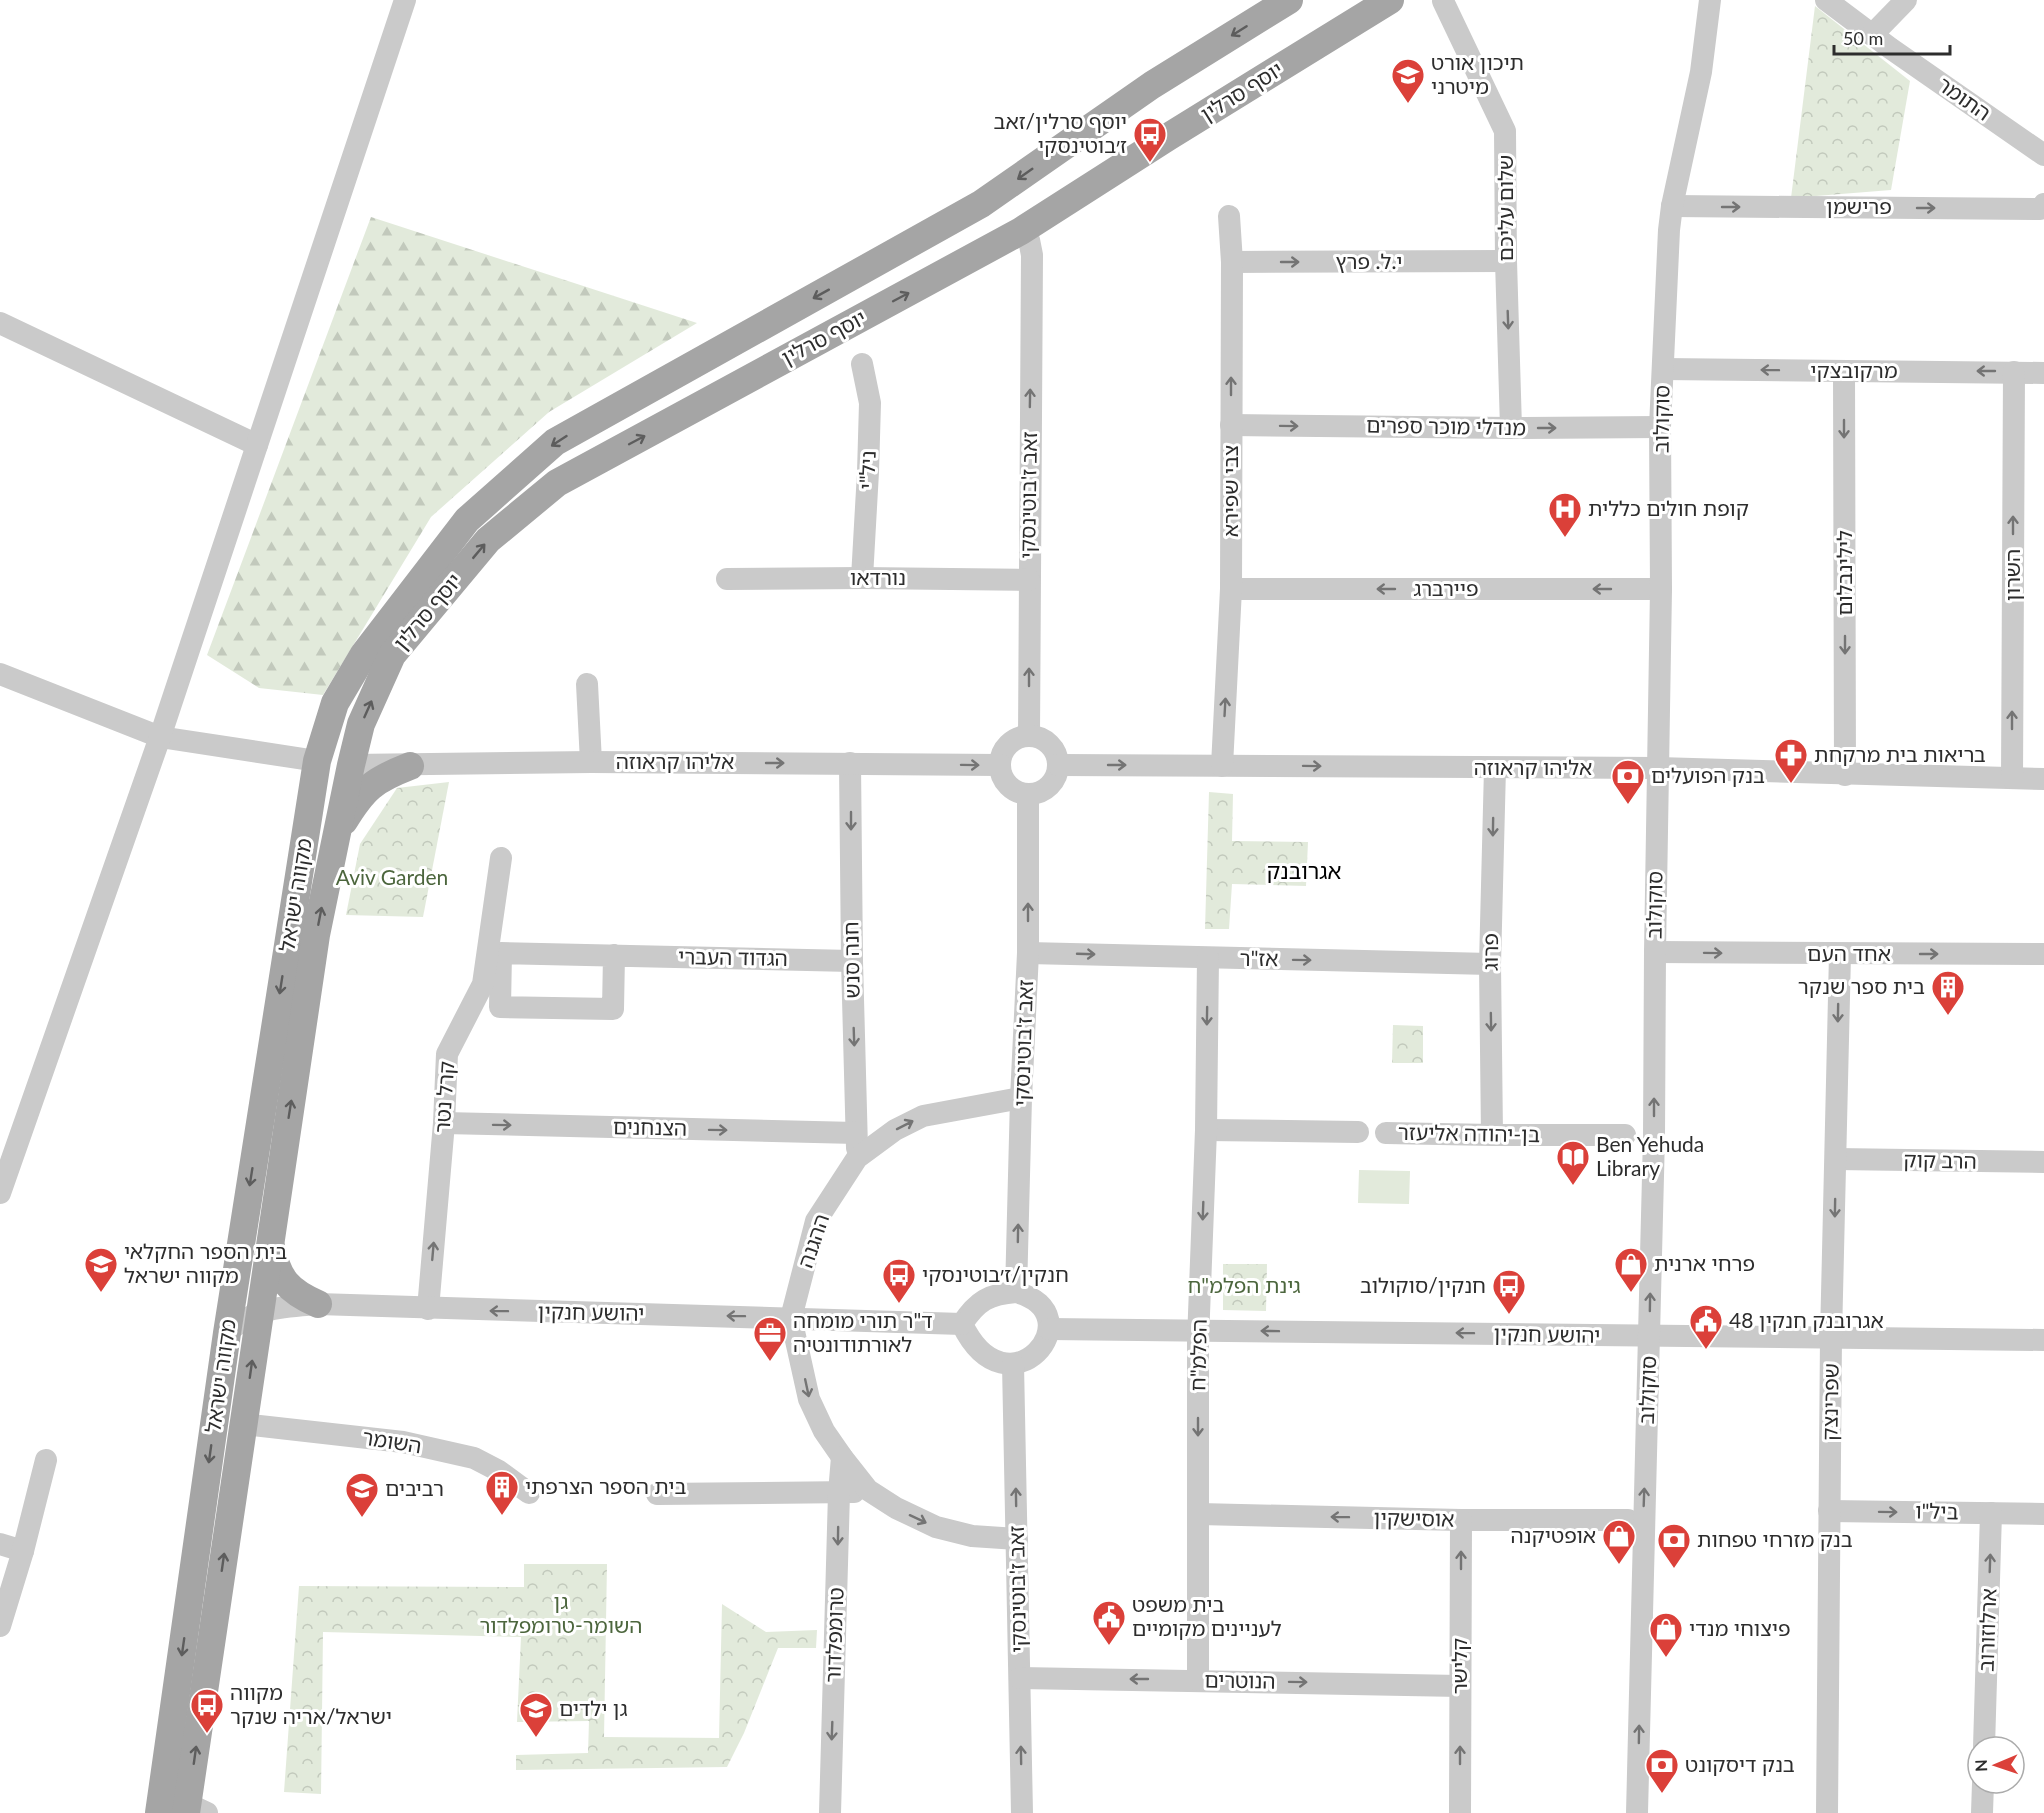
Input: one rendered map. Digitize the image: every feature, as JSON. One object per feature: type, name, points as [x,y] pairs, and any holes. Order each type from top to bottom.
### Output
[{"type":"main road","name":"יוסף סרלין","points":[[317,761],[335,703],[364,654],[467,520],[555,442],[981,204],[1152,85],[1289,0]]},
{"type":"main road","name":"יוסף סרלין","points":[[351,765],[361,724],[392,655],[488,540],[557,483],[1027,243],[1058,208],[1390,0]]},
{"type":"main road","points":[[981,204],[1027,243]]},
{"type":"main road","points":[[317,761],[351,765]]},
{"type":"main road","name":"מקווה ישראל","points":[[159,1813],[227,1334],[317,761]]},
{"type":"main road","name":"מקווה ישראל","points":[[193,1810],[243,1424],[316,934],[351,765]]},
{"type":"main road","points":[[336,833],[369,787],[385,776],[410,766]]},
{"type":"main road","points":[[270,1244],[278,1274],[286,1284],[296,1294],[318,1304]]},
{"type":"street","points":[[0,1193],[160,737],[405,0]]},
{"type":"street","name":"סוקולוב","points":[[1637,1813],[1654,1136],[1654,952],[1661,589],[1660,427],[1669,230],[1672,206],[1701,72],[1710,0]]},
{"type":"street","name":"התומר","points":[[1826,0],[1872,35],[2044,155]]},
{"type":"street","points":[[1872,35],[1905,0]]},
{"type":"street","name":"שלום עליכם","points":[[1443,1],[1505,131],[1511,428]]},
{"type":"street","name":"פרישמן","points":[[1672,206],[2040,208],[2044,204]]},
{"type":"street","name":"צבי שפירא","points":[[1222,765],[1231,590],[1232,262],[1229,216]]},
{"type":"street","name":"זאב ז'בוטינסקי","points":[[1027,243],[1029,736]]},
{"type":"street","name":"י.ל. פרץ","points":[[1232,262],[1506,261]]},
{"type":"street","points":[[0,323],[257,445]]},
{"type":"street","name":"ניל\"י","points":[[861,578],[870,403],[862,364]]},
{"type":"street","name":"מרקובצקי","points":[[1663,369],[2044,373]]},
{"type":"street","name":"לילינבלום","points":[[1844,370],[1845,775]]},
{"type":"street","name":"השרון","points":[[2012,778],[2014,372]]},
{"type":"street","name":"מנדלי מוכר ספרים","points":[[1231,425],[1660,427]]},
{"type":"street","name":"נורדאו","points":[[727,579],[1029,580]]},
{"type":"street","name":"פיירברג","points":[[1231,590],[1661,589]]},
{"type":"street","points":[[0,674],[160,737],[317,761]]},
{"type":"street","points":[[587,684],[591,762]]},
{"type":"street","points":[[1029,736],[1046,741],[1057,756],[1058,765],[1057,775],[1046,789],[1038,794],[1028,795],[1011,788],[1005,782],[1000,765],[1005,748],[1020,737],[1029,736]]},
{"type":"street","name":"אליהו קראוזה","points":[[351,765],[591,762],[1000,765]]},
{"type":"street","name":"חנה סנש","points":[[850,763],[857,1158]]},
{"type":"street","name":"אליהו קראוזה","points":[[1058,765],[1658,768],[2044,779]]},
{"type":"street","name":"פרוג","points":[[1492,1136],[1490,964],[1495,768]]},
{"type":"street","name":"זאב ז'בוטינסקי","points":[[1016,1292],[1021,1098],[1028,953],[1028,795]]},
{"type":"street","name":"קרל נטר","points":[[428,1309],[444,1123],[447,1054],[483,984],[501,858]]},
{"type":"street","name":"אחד העם","points":[[1654,952],[2044,954]]},
{"type":"street","name":"הגדוד העברי","points":[[614,955],[613,1009],[500,1007],[501,953],[614,955],[852,961]]},
{"type":"street","name":"אז\"ר","points":[[1028,953],[1490,964]]},
{"type":"street","name":"שפרינצק","points":[[1827,1813],[1831,1337],[1840,954]]},
{"type":"street","name":"הפלמ\"ח","points":[[1198,1680],[1198,1330],[1206,1130],[1208,958]]},
{"type":"street","name":"ההגנה","points":[[1017,1539],[972,1536],[936,1527],[896,1508],[868,1490],[824,1431],[809,1399],[791,1318],[816,1221],[857,1158],[896,1130],[923,1116],[1021,1098]]},
{"type":"street","name":"הצנחנים","points":[[444,1123],[856,1133]]},
{"type":"street","points":[[1206,1130],[1358,1132]]},
{"type":"street","name":"בן-יהודה אליעזר","points":[[1386,1133],[1492,1136],[1625,1135]]},
{"type":"street","name":"הרב קוק","points":[[1836,1159],[2044,1162]]},
{"type":"street","points":[[1016,1292],[1037,1300],[1049,1318],[1049,1329],[1042,1345],[1025,1361],[1013,1364],[987,1358],[969,1339],[962,1324],[983,1299],[1001,1293],[1016,1292]]},
{"type":"street","name":"יהושע חנקין","points":[[227,1334],[244,1319],[259,1312],[284,1306],[318,1304],[962,1324]]},
{"type":"street","name":"יהושע חנקין","points":[[1049,1329],[2044,1340]]},
{"type":"street","name":"זאב ז'בוטינסקי","points":[[1013,1364],[1022,1813]]},
{"type":"street","name":"השומר","points":[[243,1424],[403,1442],[474,1458],[499,1471],[530,1493]]},
{"type":"street","name":"טרומפלדור","points":[[830,1813],[842,1457]]},
{"type":"street","points":[[0,1626],[23,1551],[46,1460]]},
{"type":"street","points":[[657,1494],[839,1493],[868,1490]]},
{"type":"street","name":"ביל\"ו","points":[[1829,1511],[2044,1514]]},
{"type":"street","name":"ארלוזורוב","points":[[1984,1735],[1991,1513]]},
{"type":"street","name":"אוסישקין","points":[[1199,1514],[1461,1520],[1628,1520]]},
{"type":"street","name":"קלישר","points":[[1460,1813],[1461,1520]]},
{"type":"street","points":[[0,1544],[23,1551]]},
{"type":"street","name":"הנוטרים","points":[[1020,1678],[1460,1686]]},
{"type":"street","points":[[166,1770],[168,1782],[193,1810]]},
{"type":"street","points":[[1982,1813],[1983,1795]]},
{"type":"green space","points":[[1815,6],[1910,81],[1891,190],[1791,198]]},
{"type":"green space","points":[[371,217],[697,323],[549,412],[431,517],[323,695],[259,688],[207,655]]},
{"type":"green space","name":"Aviv Garden","points":[[449,782],[423,917],[346,915],[360,844],[397,788]]},
{"type":"green space","points":[[1209,792],[1233,794],[1232,841],[1308,842],[1306,886],[1232,884],[1229,929],[1205,929]]},
{"type":"green space","points":[[1393,1025],[1423,1026],[1423,1063],[1392,1063]]},
{"type":"green space","points":[[1359,1170],[1410,1171],[1409,1204],[1358,1203]]},
{"type":"green space","name":"גינת הפלמ\"ח","points":[[1223,1264],[1267,1264],[1266,1311],[1223,1310]]},
{"type":"green space","name":"גן השומר-טרומפלדור","points":[[524,1564],[607,1564],[604,1737],[719,1738],[722,1604],[766,1632],[817,1630],[816,1648],[778,1648],[744,1733],[727,1767],[516,1770],[516,1755],[588,1753],[589,1721],[517,1722],[521,1637],[323,1632],[321,1794],[284,1792],[299,1586],[524,1587]]},
{"type":"place","name":"תיכון אורט מיטרני","points":[[1408,104]]},
{"type":"place","name":"יוסף סרלין/זאב ז׳בוטינסקי","points":[[1150,163]]},
{"type":"place","name":"קופת חולים כללית","points":[[1565,538]]},
{"type":"place","name":"בריאות בית מרקחת","points":[[1791,784]]},
{"type":"place","name":"בנק הפועלים","points":[[1628,805]]},
{"type":"place","name":"בית ספר שנקר","points":[[1948,1016]]},
{"type":"place","name":"Ben Yehuda Library","points":[[1573,1186]]},
{"type":"place","name":"בית הספר החקלאי מקווה ישראל","points":[[101,1293]]},
{"type":"place","name":"פרחי ארנית","points":[[1631,1293]]},
{"type":"place","name":"חנקין/ז׳בוטינסקי","points":[[899,1304]]},
{"type":"place","name":"חנקין/סוקולוב","points":[[1509,1315]]},
{"type":"place","name":"אגרובנק חנקין 48","points":[[1706,1350]]},
{"type":"place","name":"ד\"ר תורי מומחה לאורתודונטיה","points":[[770,1362]]},
{"type":"place","name":"בית הספר הצרפתי","points":[[502,1516]]},
{"type":"place","name":"רביבים","points":[[362,1518]]},
{"type":"place","name":"אופטיקנה","points":[[1619,1565]]},
{"type":"place","name":"בנק מזרחי טפחות","points":[[1674,1569]]},
{"type":"place","name":"בית משפט לעניינים מקומיים","points":[[1109,1646]]},
{"type":"place","name":"פיצוחי מנדי","points":[[1666,1658]]},
{"type":"place","name":"מקווה ישראל/אריה שנקר","points":[[207,1734]]},
{"type":"place","name":"גן ילדים","points":[[536,1738]]},
{"type":"place","name":"בנק דיסקונט","points":[[1662,1794]]},
{"type":"district","name":"אגרובנק","points":[[1304,871]]}]
